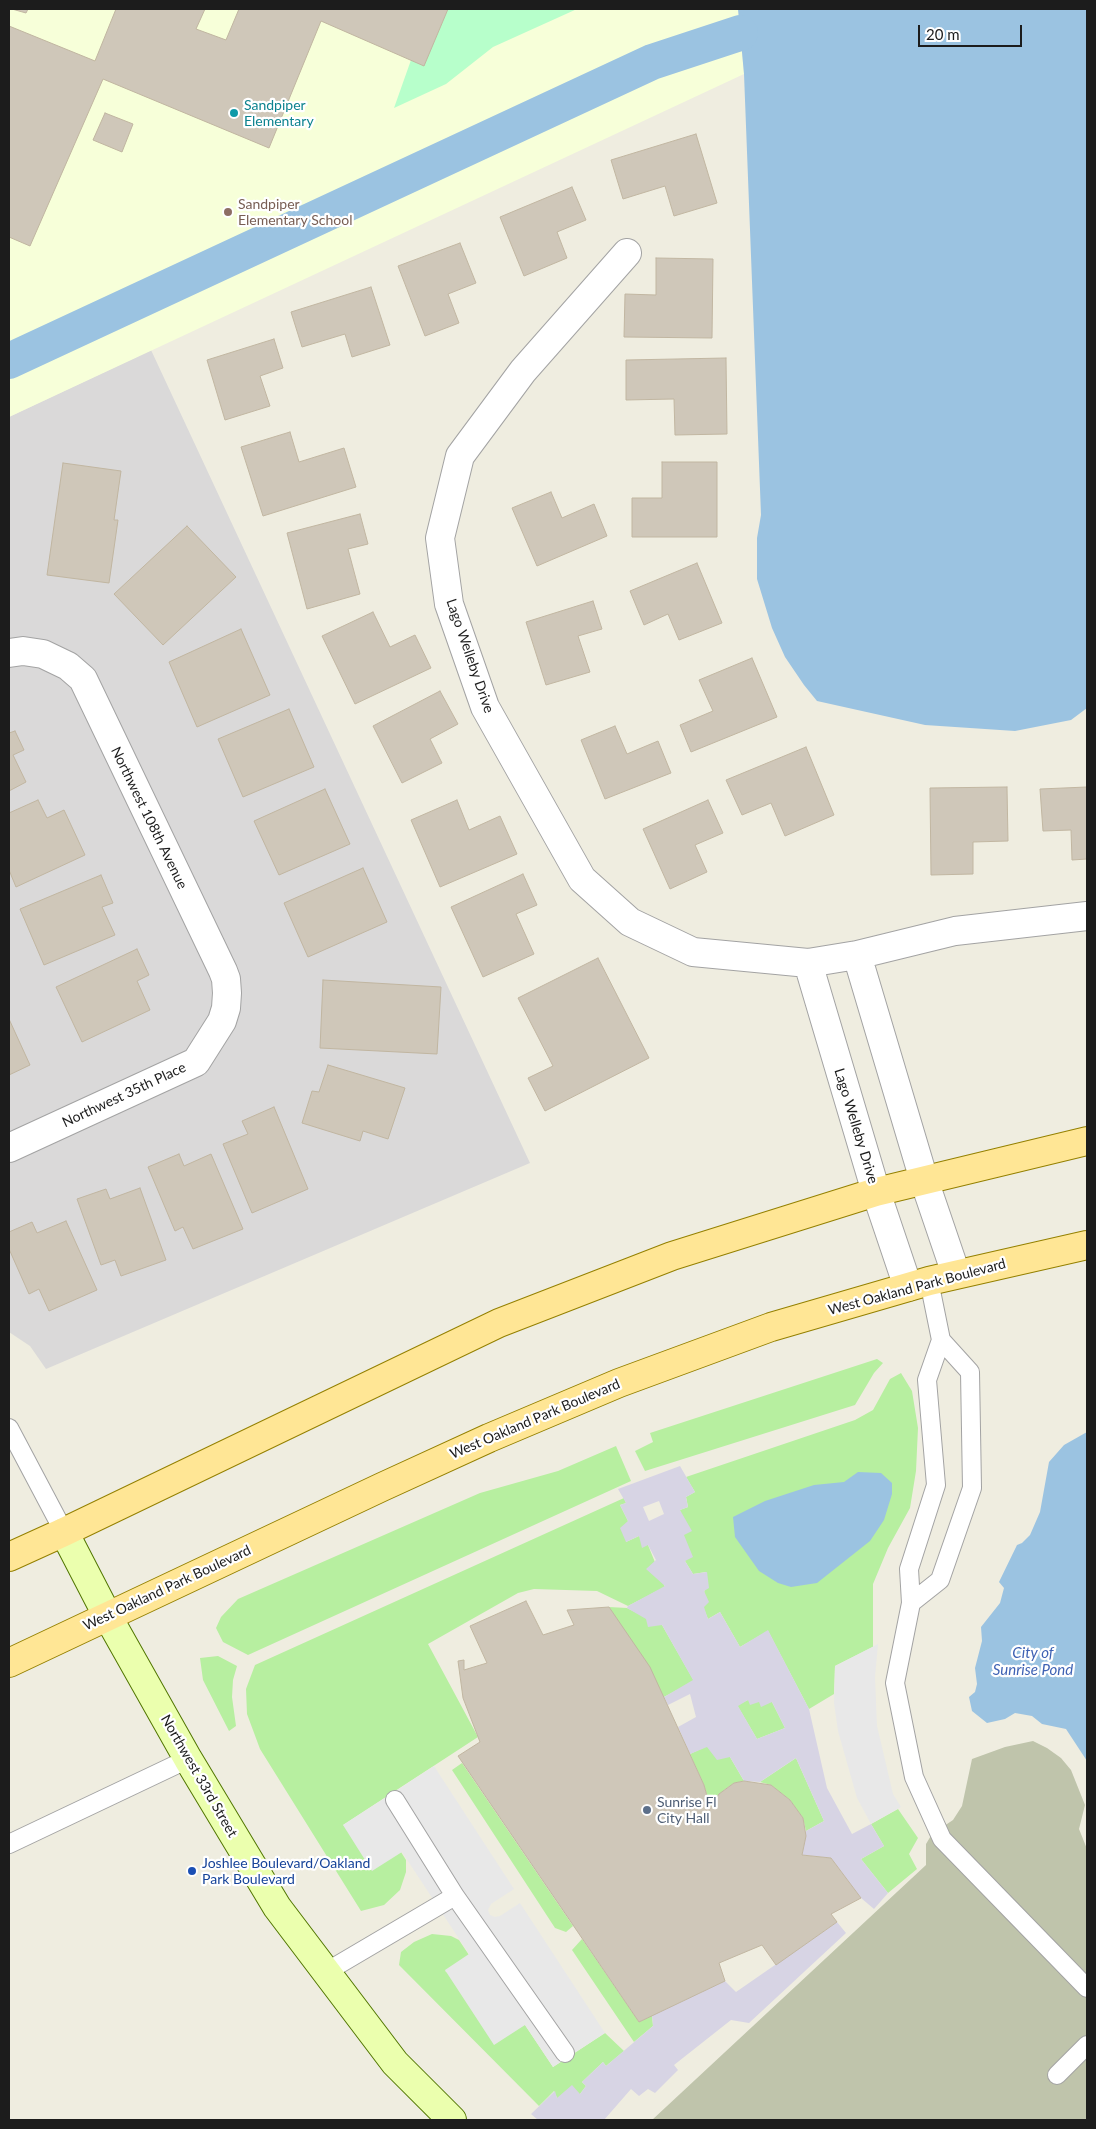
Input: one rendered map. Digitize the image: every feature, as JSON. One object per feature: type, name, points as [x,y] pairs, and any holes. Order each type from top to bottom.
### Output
[{"type":"main road","points":[[9,1557],[499,1323],[672,1256],[876,1192],[1087,1141]]},
{"type":"main road","name":"West Oakland Park Boulevard","points":[[9,1663],[480,1442],[619,1383],[771,1327],[956,1274],[1087,1244]]},
{"type":"street","name":"Lago Welleby Drive","points":[[628,253],[523,371],[460,456],[440,538],[449,604],[485,707],[582,879],[630,922],[692,952],[808,963],[857,955],[954,931],[1087,916]]},
{"type":"street","name":"Northwest 108th Avenue","points":[[16,652],[43,654],[61,661],[83,679],[226,979],[226,1008],[222,1021]]},
{"type":"street","points":[[857,955],[924,1180],[956,1274]]},
{"type":"street","name":"Lago Welleby Drive","points":[[808,963],[876,1192],[918,1284]]},
{"type":"street","name":"Northwest 35th Place","points":[[9,1148],[196,1062],[222,1021]]},
{"type":"street","name":"Northwest 33rd Street","points":[[64,1532],[108,1616],[188,1758],[277,1907],[395,2063],[452,2120]]},
{"type":"lane","points":[[911,1603],[940,1580],[972,1488],[970,1372],[941,1340],[918,1284]]},
{"type":"lane","points":[[941,1340],[928,1380],[936,1485],[909,1569],[911,1603],[895,1684],[914,1777],[942,1839],[1087,1988]]},
{"type":"lane","points":[[9,1428],[64,1532]]},
{"type":"lane","points":[[9,1844],[188,1758]]},
{"type":"lane","points":[[395,1800],[454,1896],[565,2053]]},
{"type":"lane","points":[[326,1972],[454,1896]]},
{"type":"lane","points":[[1057,2075],[1087,2045]]},
{"type":"shaded area","name":"Sandpiper Elementary School","points":[[9,9],[738,9],[744,74],[9,417]]},
{"type":"shaded area","points":[[151,350],[530,1163],[46,1369],[30,1346],[9,1332],[9,417]]},
{"type":"shaded area","points":[[680,1466],[695,1492],[686,1497],[688,1507],[680,1510],[692,1531],[684,1535],[693,1557],[685,1561],[693,1574],[707,1572],[709,1588],[704,1591],[709,1602],[704,1607],[708,1619],[720,1612],[740,1647],[768,1630],[809,1709],[827,1788],[852,1834],[871,1824],[884,1846],[861,1859],[888,1893],[874,1909],[861,1898],[831,1858],[802,1855],[806,1831],[824,1821],[796,1758],[760,1782],[744,1781],[730,1757],[717,1760],[707,1747],[690,1754],[678,1727],[696,1717],[690,1694],[668,1705],[664,1697],[693,1680],[662,1625],[648,1627],[646,1619],[627,1608],[665,1586],[646,1569],[656,1560],[648,1545],[642,1548],[639,1536],[626,1542],[620,1528],[628,1521],[620,1505],[626,1503],[618,1489]],"holes":[[[659,1501],[664,1514],[649,1521],[643,1507]],[[748,1700],[750,1705],[759,1702],[761,1707],[772,1702],[785,1728],[757,1739],[738,1706]]]},
{"type":"shaded area","points":[[878,1644],[875,1677],[877,1726],[893,1794],[901,1807],[871,1824],[857,1798],[838,1731],[834,1703],[835,1666]]},
{"type":"shaded area","points":[[1033,1741],[1061,1758],[1071,1770],[1085,1805],[1079,1829],[1087,1849],[1087,2120],[652,2120],[926,1865],[926,1844],[932,1834],[953,1820],[962,1806],[972,1759],[1005,1747]]},
{"type":"shaded area","points":[[434,1766],[514,1889],[491,1904],[488,1910],[490,1915],[500,1916],[520,1903],[605,2033],[553,2067],[525,2025],[494,2045],[445,1970],[469,1954],[402,1852],[372,1871],[343,1825]]},
{"type":"shaded area","points":[[837,1922],[846,1933],[749,2023],[731,2020],[674,2065],[678,2070],[655,2093],[648,2089],[639,2096],[631,2089],[604,2120],[538,2120],[531,2114],[555,2091],[557,2098],[572,2085],[580,2094],[586,2086],[582,2082],[603,2062],[606,2066],[653,2026],[652,2015],[725,1981],[736,1992]]},
{"type":"green space","points":[[448,9],[577,9],[493,47],[446,84],[394,108],[411,60],[424,65]]},
{"type":"green space","points":[[877,1359],[883,1363],[874,1373],[855,1405],[645,1471],[635,1451],[653,1442],[650,1433]]},
{"type":"green space","points":[[901,1373],[912,1391],[918,1428],[916,1471],[910,1508],[888,1548],[873,1584],[873,1647],[835,1666],[834,1694],[809,1709],[768,1631],[740,1647],[720,1612],[708,1619],[703,1607],[706,1572],[693,1574],[685,1561],[680,1510],[688,1507],[686,1497],[695,1492],[686,1477],[855,1420],[873,1410],[890,1379]]},
{"type":"green space","points":[[616,1446],[631,1481],[248,1655],[223,1642],[216,1628],[221,1617],[238,1599],[480,1493],[558,1471]]},
{"type":"green space","points":[[624,1498],[626,1503],[620,1505],[628,1521],[626,1542],[639,1536],[648,1545],[665,1587],[628,1606],[597,1591],[534,1589],[518,1593],[428,1644],[478,1737],[343,1825],[401,1852],[406,1860],[406,1872],[400,1890],[384,1905],[361,1911],[260,1749],[247,1714],[246,1689],[255,1665]]},
{"type":"green space","points":[[609,1607],[627,1608],[662,1625],[694,1681],[664,1697]]},
{"type":"green space","points":[[218,1656],[237,1666],[233,1680],[232,1697],[236,1726],[229,1731],[203,1680],[200,1658]]},
{"type":"green space","points":[[748,1700],[772,1702],[785,1728],[757,1739],[737,1705]]},
{"type":"green space","points":[[707,1746],[730,1757],[744,1781],[734,1783],[724,1790],[710,1807],[704,1785],[690,1754]]},
{"type":"green space","points":[[796,1758],[824,1821],[806,1831],[803,1818],[790,1800],[771,1785],[760,1782]]},
{"type":"green space","points":[[462,1763],[573,1926],[566,1932],[555,1928],[452,1770]]},
{"type":"green space","points":[[898,1809],[918,1838],[909,1854],[917,1869],[888,1893],[861,1859],[884,1846],[871,1824]]},
{"type":"green space","points":[[432,1934],[451,1936],[459,1940],[469,1955],[445,1971],[525,2025],[553,2067],[605,2033],[624,2051],[606,2066],[603,2062],[582,2082],[586,2086],[580,2094],[557,2098],[554,2091],[539,2106],[399,1965],[401,1952],[414,1942]]},
{"type":"green space","points":[[582,1939],[639,2022],[652,2015],[653,2026],[634,2042],[572,1950]]},
{"type":"water","points":[[738,9],[1087,9],[1087,708],[1071,720],[1015,731],[925,725],[817,701],[785,657],[772,628],[757,579],[757,538],[761,515],[744,74]]},
{"type":"water","name":"City of Sunrise Pond","points":[[1087,1432],[1087,1761],[1066,1729],[1042,1724],[1032,1716],[1015,1713],[1005,1719],[987,1723],[972,1711],[969,1697],[975,1692],[977,1684],[975,1668],[982,1641],[981,1627],[1000,1603],[1004,1588],[999,1582],[1017,1545],[1030,1535],[1040,1512],[1049,1462],[1064,1445]]},
{"type":"water","points":[[858,1472],[881,1473],[892,1483],[892,1494],[884,1520],[870,1541],[817,1583],[791,1587],[778,1583],[759,1571],[735,1537],[733,1517],[765,1501],[814,1485],[844,1482]]},
{"type":"building","points":[[12,9],[28,9],[26,13]]},
{"type":"building","name":"Sandpiper Elementary","points":[[116,9],[205,9],[196,29],[226,40],[239,9],[448,9],[424,66],[321,21],[269,148],[103,79],[30,246],[9,237],[9,26],[95,61]]},
{"type":"building","points":[[105,113],[133,124],[122,152],[93,140]]},
{"type":"building","points":[[696,134],[717,203],[674,216],[665,186],[623,199],[611,160]]},
{"type":"building","points":[[572,187],[586,220],[557,232],[567,258],[524,276],[500,217]]},
{"type":"building","points":[[460,243],[476,283],[448,294],[459,323],[425,336],[398,266]]},
{"type":"building","points":[[656,258],[713,259],[712,338],[624,337],[625,294],[656,295]]},
{"type":"building","points":[[371,287],[390,345],[352,357],[345,334],[302,347],[291,312]]},
{"type":"building","points":[[274,339],[283,368],[260,376],[270,406],[225,420],[207,360]]},
{"type":"building","points":[[726,358],[727,434],[675,435],[674,399],[626,400],[626,360]]},
{"type":"building","points":[[290,432],[299,462],[344,448],[356,487],[263,516],[241,447]]},
{"type":"building","points":[[662,462],[717,462],[717,537],[632,537],[632,498],[662,498]]},
{"type":"building","points":[[63,463],[121,471],[114,520],[118,520],[109,583],[47,575]]},
{"type":"building","points":[[551,492],[562,518],[594,504],[607,536],[537,566],[512,508]]},
{"type":"building","points":[[360,514],[368,544],[348,549],[360,594],[307,609],[287,533]]},
{"type":"building","points":[[187,526],[236,577],[163,645],[114,594]]},
{"type":"building","points":[[697,563],[722,623],[679,640],[668,614],[644,625],[630,591]]},
{"type":"building","points":[[593,601],[602,629],[578,636],[590,672],[546,685],[526,622]]},
{"type":"building","points":[[373,612],[390,647],[415,635],[431,668],[355,704],[322,636]]},
{"type":"building","points":[[241,629],[270,695],[197,727],[169,662]]},
{"type":"building","points":[[752,658],[777,717],[691,752],[680,725],[713,711],[699,680]]},
{"type":"building","points":[[440,691],[458,724],[430,739],[442,763],[402,783],[373,726]]},
{"type":"building","points":[[289,709],[314,767],[243,797],[218,739]]},
{"type":"building","points":[[615,726],[627,754],[658,741],[671,773],[605,799],[581,740]]},
{"type":"building","points":[[15,731],[24,750],[13,755],[26,782],[9,791],[9,733]]},
{"type":"building","points":[[806,747],[834,815],[785,836],[771,803],[742,815],[726,780]]},
{"type":"building","points":[[1007,787],[1008,841],[973,842],[973,874],[931,875],[930,788]]},
{"type":"building","points":[[1087,787],[1087,859],[1072,860],[1071,830],[1043,831],[1040,789]]},
{"type":"building","points":[[325,789],[350,844],[279,875],[254,821]]},
{"type":"building","points":[[38,800],[47,818],[64,810],[85,855],[16,887],[9,870],[9,813]]},
{"type":"building","points":[[457,800],[469,830],[500,816],[517,854],[440,887],[411,820]]},
{"type":"building","points":[[708,800],[723,833],[695,845],[707,872],[670,889],[643,829]]},
{"type":"building","points":[[363,868],[387,922],[308,957],[284,903]]},
{"type":"building","points":[[523,874],[537,905],[516,914],[534,954],[483,977],[451,907]]},
{"type":"building","points":[[101,875],[113,903],[102,907],[115,935],[44,965],[20,909]]},
{"type":"building","points":[[137,949],[149,975],[137,981],[150,1010],[82,1042],[56,987]]},
{"type":"building","points":[[598,958],[649,1058],[545,1111],[528,1078],[553,1066],[518,998]]},
{"type":"building","points":[[323,980],[441,987],[437,1054],[320,1048]]},
{"type":"building","points":[[9,1019],[30,1065],[9,1075]]},
{"type":"building","points":[[328,1065],[405,1088],[388,1139],[363,1131],[360,1141],[302,1123],[312,1091],[319,1092]]},
{"type":"building","points":[[274,1107],[308,1189],[252,1213],[223,1144],[248,1134],[242,1121]]},
{"type":"building","points":[[179,1154],[184,1166],[211,1154],[243,1229],[193,1249],[183,1227],[175,1231],[148,1167]]},
{"type":"building","points":[[140,1188],[166,1260],[121,1276],[115,1260],[101,1265],[77,1199],[106,1189],[110,1199]]},
{"type":"building","points":[[66,1221],[97,1290],[49,1311],[39,1289],[29,1294],[9,1249],[9,1232],[32,1222],[37,1233]]},
{"type":"building","name":"Sunrise Fl City Hall","points":[[526,1601],[543,1635],[574,1625],[567,1610],[609,1607],[650,1667],[704,1785],[710,1807],[719,1794],[734,1783],[744,1781],[771,1785],[790,1800],[803,1818],[806,1836],[802,1855],[831,1858],[861,1898],[831,1914],[837,1922],[776,1965],[762,1945],[719,1963],[725,1981],[639,2022],[458,1756],[480,1742],[463,1698],[458,1661],[464,1660],[464,1670],[487,1663],[470,1626]]},
{"type":"waterway","points":[[9,361],[652,62],[740,33]]},
{"type":"place","name":"Sandpiper Elementary","points":[[234,113]]},
{"type":"place","name":"Sandpiper Elementary School","points":[[228,212]]},
{"type":"place","name":"Sunrise Fl City Hall","points":[[647,1810]]},
{"type":"place","name":"Joshlee Boulevard/Oakland Park Boulevard","points":[[192,1871]]}]
